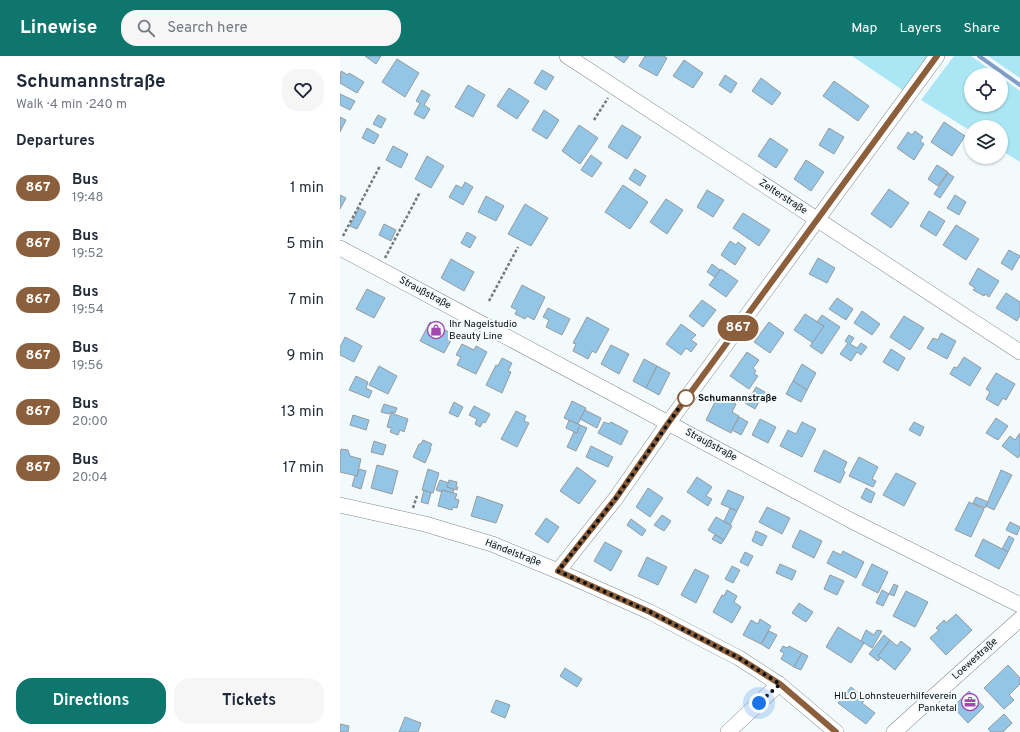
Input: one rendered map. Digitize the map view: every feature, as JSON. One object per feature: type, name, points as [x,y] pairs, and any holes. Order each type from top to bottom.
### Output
[{"type":"street","name":"Zelterstraße","points":[[567,56],[1020,352]]},
{"type":"street","points":[[558,571],[616,498],[669,422],[937,56]]},
{"type":"street","name":"Straußstraße","points":[[340,248],[669,422],[850,520],[1020,605]]},
{"type":"street","name":"Händelstraße","points":[[340,505],[424,524],[492,544],[558,571],[650,612],[739,658],[780,684],[836,732]]},
{"type":"street","name":"Loewestraße","points":[[894,732],[1020,619]]},
{"type":"street","points":[[728,732],[780,684]]},
{"type":"path","points":[[594,120],[615,87]]},
{"type":"path","points":[[340,242],[380,166]]},
{"type":"path","points":[[379,269],[420,192]]},
{"type":"path","points":[[489,301],[518,247]]},
{"type":"shaded area","points":[[852,56],[930,56],[904,91]]},
{"type":"shaded area","points":[[954,56],[971,56],[988,68],[964,68],[964,112],[1008,112],[1008,82],[1020,91],[1020,162],[1008,154],[1008,120],[964,120],[964,127],[921,100]]},
{"type":"shaded area","points":[[988,56],[1020,56],[1020,78],[1008,70],[1008,68],[1005,68]]},
{"type":"building","points":[[365,56],[381,56],[376,64]]},
{"type":"building","points":[[614,56],[629,56],[624,63]]},
{"type":"building","points":[[645,56],[664,56],[667,58],[657,76],[639,66]]},
{"type":"building","points":[[397,59],[419,73],[405,97],[382,82]]},
{"type":"building","points":[[684,60],[703,73],[693,88],[673,76]]},
{"type":"building","points":[[542,70],[554,77],[546,90],[534,83]]},
{"type":"building","points":[[341,71],[348,75],[349,73],[364,82],[357,93],[340,83]]},
{"type":"building","points":[[725,75],[737,83],[731,93],[719,85]]},
{"type":"building","points":[[761,78],[781,93],[772,105],[752,91]]},
{"type":"building","points":[[834,81],[869,106],[858,121],[823,96]]},
{"type":"building","points":[[468,85],[485,95],[473,117],[455,107]]},
{"type":"building","points":[[509,88],[529,101],[517,119],[497,106]]},
{"type":"building","points":[[422,90],[430,95],[424,105],[430,109],[424,119],[414,114],[420,103],[416,101]]},
{"type":"building","points":[[340,94],[355,101],[350,110],[340,105]]},
{"type":"building","points":[[544,110],[559,120],[547,139],[532,130]]},
{"type":"building","points":[[378,115],[386,119],[381,128],[373,124]]},
{"type":"building","points":[[340,117],[346,120],[340,132]]},
{"type":"building","points":[[944,122],[964,135],[952,156],[931,142]]},
{"type":"building","points":[[579,125],[598,138],[580,164],[562,151]]},
{"type":"building","points":[[622,125],[641,137],[627,159],[608,147]]},
{"type":"building","points":[[367,128],[379,135],[374,144],[362,138]]},
{"type":"building","points":[[829,128],[844,137],[834,154],[819,145]]},
{"type":"building","points":[[915,131],[923,137],[920,141],[924,144],[914,160],[897,148],[908,132],[912,135]]},
{"type":"building","points":[[770,138],[788,150],[776,168],[758,156]]},
{"type":"building","points":[[393,146],[408,154],[401,168],[386,160]]},
{"type":"building","points":[[591,155],[602,163],[592,177],[581,170]]},
{"type":"building","points":[[427,156],[444,166],[431,188],[415,179]]},
{"type":"building","points":[[806,160],[824,172],[811,191],[794,179]]},
{"type":"building","points":[[937,165],[948,172],[938,186],[928,179]]},
{"type":"building","points":[[635,169],[646,176],[640,186],[629,179]]},
{"type":"building","points":[[948,173],[954,177],[940,198],[934,194]]},
{"type":"building","points":[[465,182],[473,187],[463,205],[449,197],[456,185],[462,188]]},
{"type":"building","points":[[623,185],[648,202],[630,229],[605,212]]},
{"type":"building","points":[[889,189],[909,203],[891,228],[871,214]]},
{"type":"building","points":[[707,190],[724,200],[713,217],[697,207]]},
{"type":"building","points":[[340,195],[346,198],[340,209]]},
{"type":"building","points":[[955,195],[966,202],[959,215],[947,208]]},
{"type":"building","points":[[486,196],[504,206],[496,221],[478,212]]},
{"type":"building","points":[[666,199],[683,210],[667,234],[650,222]]},
{"type":"building","points":[[525,204],[548,218],[531,246],[508,234]]},
{"type":"building","points":[[359,208],[366,212],[357,229],[350,226]]},
{"type":"building","points":[[929,211],[945,221],[936,236],[920,226]]},
{"type":"building","points":[[743,213],[770,230],[759,246],[733,228]]},
{"type":"building","points":[[384,224],[396,230],[391,241],[379,235]]},
{"type":"building","points":[[956,225],[979,239],[966,260],[943,245]]},
{"type":"building","points":[[467,232],[476,237],[470,248],[461,243]]},
{"type":"building","points":[[730,241],[736,245],[738,242],[746,248],[735,265],[721,255]]},
{"type":"building","points":[[1009,250],[1020,256],[1012,270],[1001,263]]},
{"type":"building","points":[[818,258],[835,268],[827,283],[809,274]]},
{"type":"building","points":[[451,259],[474,272],[464,291],[441,278]]},
{"type":"building","points":[[712,264],[720,270],[715,277],[707,272]]},
{"type":"building","points":[[978,268],[999,281],[989,297],[973,290],[975,288],[969,284]]},
{"type":"building","points":[[721,269],[738,281],[726,297],[709,285]]},
{"type":"building","points":[[522,285],[545,297],[534,320],[527,316],[525,319],[515,314],[517,310],[511,307]]},
{"type":"building","points":[[367,289],[385,298],[374,318],[356,309]]},
{"type":"building","points":[[1006,293],[1020,302],[1020,315],[1017,321],[996,308]]},
{"type":"building","points":[[837,298],[853,309],[846,320],[829,309]]},
{"type":"building","points":[[702,300],[716,310],[703,327],[689,316]]},
{"type":"building","points":[[548,308],[570,319],[562,335],[546,327],[549,320],[543,317]]},
{"type":"building","points":[[862,311],[880,324],[872,335],[854,323]]},
{"type":"building","points":[[805,314],[824,326],[813,343],[794,330]]},
{"type":"building","points":[[822,315],[840,327],[822,354],[810,346],[824,326],[817,322]]},
{"type":"building","points":[[904,316],[924,328],[910,350],[890,337]]},
{"type":"building","points":[[587,317],[609,329],[596,353],[592,351],[588,359],[573,351],[576,344],[573,343]]},
{"type":"building","points":[[430,322],[454,335],[444,353],[420,341]]},
{"type":"building","points":[[769,322],[784,333],[770,353],[754,342]]},
{"type":"building","points":[[681,324],[696,335],[691,340],[697,344],[691,352],[686,348],[681,355],[666,344]]},
{"type":"building","points":[[941,333],[956,341],[947,359],[927,348],[933,338],[938,340]]},
{"type":"building","points":[[849,335],[854,338],[850,344],[857,348],[861,343],[867,347],[861,355],[857,352],[851,361],[840,354],[848,343],[845,341]]},
{"type":"building","points":[[345,337],[362,346],[354,362],[340,355],[340,347]]},
{"type":"building","points":[[462,344],[474,350],[476,346],[487,352],[476,374],[457,365],[461,357],[456,355]]},
{"type":"building","points":[[611,345],[629,354],[619,374],[601,364]]},
{"type":"building","points":[[891,349],[905,358],[898,371],[883,362]]},
{"type":"building","points":[[747,352],[759,360],[753,368],[756,371],[754,374],[758,376],[749,389],[730,376]]},
{"type":"building","points":[[964,357],[981,368],[970,386],[950,374],[954,367],[957,368]]},
{"type":"building","points":[[502,358],[512,363],[508,371],[511,372],[502,393],[486,385],[496,365],[498,366]]},
{"type":"building","points":[[644,359],[657,366],[646,388],[633,381]]},
{"type":"building","points":[[802,364],[816,373],[807,390],[793,381]]},
{"type":"building","points":[[379,366],[397,376],[388,394],[369,385]]},
{"type":"building","points":[[657,366],[670,373],[659,395],[646,388]]},
{"type":"building","points":[[996,373],[1015,384],[1006,400],[1003,398],[998,406],[986,399],[990,392],[986,389]]},
{"type":"building","points":[[356,376],[368,382],[366,388],[372,391],[369,398],[349,390]]},
{"type":"building","points":[[793,381],[807,390],[801,402],[786,394]]},
{"type":"building","points":[[756,387],[765,392],[759,402],[750,397]]},
{"type":"building","points":[[718,396],[736,404],[732,412],[739,416],[731,433],[706,420]]},
{"type":"building","points":[[749,396],[759,402],[755,409],[745,403]]},
{"type":"building","points":[[572,401],[586,408],[578,424],[564,418]]},
{"type":"building","points":[[454,402],[463,407],[458,417],[449,413]]},
{"type":"building","points":[[384,404],[397,408],[395,413],[391,412],[389,414],[381,412]]},
{"type":"building","points":[[474,406],[490,414],[485,423],[483,422],[480,427],[475,424],[477,419],[469,415]]},
{"type":"building","points":[[585,410],[601,418],[597,428],[580,419]]},
{"type":"building","points":[[516,411],[526,416],[524,421],[529,423],[517,447],[501,439]]},
{"type":"building","points":[[391,413],[408,419],[404,432],[400,430],[398,435],[390,432],[392,428],[387,427]]},
{"type":"building","points":[[353,415],[369,420],[366,430],[350,425]]},
{"type":"building","points":[[739,417],[748,422],[741,435],[732,430]]},
{"type":"building","points":[[996,418],[1008,426],[998,440],[986,433]]},
{"type":"building","points":[[760,419],[776,427],[768,443],[752,435]]},
{"type":"building","points":[[569,420],[580,425],[577,433],[566,428]]},
{"type":"building","points":[[604,422],[609,424],[611,422],[628,431],[621,445],[598,433]]},
{"type":"building","points":[[802,422],[816,429],[802,457],[780,446],[788,430],[796,434]]},
{"type":"building","points":[[914,422],[924,427],[920,436],[909,430]]},
{"type":"building","points":[[580,425],[587,428],[576,451],[567,447],[574,432],[577,433]]},
{"type":"building","points":[[1020,433],[1020,455],[1018,458],[1002,446],[1010,436],[1015,440]]},
{"type":"building","points":[[423,440],[432,444],[425,463],[413,457],[419,444],[421,444]]},
{"type":"building","points":[[374,441],[386,445],[383,455],[371,452]]},
{"type":"building","points":[[591,446],[613,457],[608,467],[586,457]]},
{"type":"building","points":[[341,449],[348,450],[350,456],[361,459],[357,476],[340,472]]},
{"type":"building","points":[[824,450],[847,462],[843,471],[845,472],[840,483],[814,471]]},
{"type":"building","points":[[859,457],[878,467],[872,479],[876,481],[873,487],[849,476]]},
{"type":"building","points":[[377,465],[398,471],[392,494],[371,488]]},
{"type":"building","points":[[577,467],[596,481],[579,504],[560,491]]},
{"type":"building","points":[[359,469],[366,471],[361,489],[352,486]]},
{"type":"building","points":[[428,469],[439,473],[433,493],[422,490]]},
{"type":"building","points":[[1001,470],[1012,475],[994,510],[986,506]]},
{"type":"building","points":[[896,473],[916,483],[904,506],[883,495]]},
{"type":"building","points":[[697,477],[712,487],[706,496],[712,499],[708,506],[687,492]]},
{"type":"building","points":[[440,480],[449,483],[447,487],[454,489],[453,493],[436,490]]},
{"type":"building","points":[[449,480],[457,482],[457,490],[447,487]]},
{"type":"building","points":[[648,488],[663,498],[650,517],[636,507]]},
{"type":"building","points":[[866,488],[875,493],[871,503],[861,498]]},
{"type":"building","points":[[424,490],[431,493],[428,504],[421,502]]},
{"type":"building","points":[[442,490],[457,494],[455,499],[459,500],[457,508],[453,507],[452,510],[438,506]]},
{"type":"building","points":[[728,490],[744,497],[737,511],[721,504]]},
{"type":"building","points":[[477,496],[503,505],[496,523],[471,516]]},
{"type":"building","points":[[976,497],[988,502],[985,508],[973,503]]},
{"type":"building","points":[[969,502],[984,509],[971,537],[955,530]]},
{"type":"building","points":[[767,507],[790,518],[782,534],[759,522]]},
{"type":"building","points":[[730,508],[737,511],[730,525],[724,521]]},
{"type":"building","points":[[662,515],[671,521],[664,531],[654,525]]},
{"type":"building","points":[[716,517],[732,526],[724,540],[708,530]]},
{"type":"building","points":[[546,518],[559,527],[548,543],[535,534]]},
{"type":"building","points":[[631,519],[646,530],[642,536],[627,525]]},
{"type":"building","points":[[1010,522],[1020,527],[1017,535],[1006,530]]},
{"type":"building","points":[[800,530],[822,541],[814,558],[792,547]]},
{"type":"building","points":[[756,531],[767,536],[762,546],[752,541]]},
{"type":"building","points":[[715,535],[724,540],[721,544],[712,539]]},
{"type":"building","points":[[1009,536],[1014,539],[1008,552],[1002,549]]},
{"type":"building","points":[[983,539],[1008,552],[999,569],[975,556]]},
{"type":"building","points":[[605,542],[622,551],[611,571],[594,561]]},
{"type":"building","points":[[833,551],[841,555],[843,551],[864,562],[856,578],[827,563]]},
{"type":"building","points":[[745,552],[753,556],[748,566],[740,562]]},
{"type":"building","points":[[647,557],[667,567],[658,585],[638,576]]},
{"type":"building","points":[[780,564],[796,571],[792,580],[776,573]]},
{"type":"building","points":[[872,564],[888,572],[878,593],[862,585]]},
{"type":"building","points":[[732,566],[740,570],[733,583],[725,579]]},
{"type":"building","points":[[695,569],[709,576],[696,603],[681,595]]},
{"type":"building","points":[[830,575],[844,581],[837,595],[824,589]]},
{"type":"building","points":[[894,584],[898,586],[894,596],[889,594]]},
{"type":"building","points":[[727,590],[737,596],[734,602],[741,607],[732,623],[713,612],[722,595],[724,596]]},
{"type":"building","points":[[882,590],[889,594],[883,606],[876,603]]},
{"type":"building","points":[[906,591],[928,602],[915,627],[893,616]]},
{"type":"building","points":[[799,603],[813,612],[806,622],[792,613]]},
{"type":"building","points":[[956,614],[972,630],[946,655],[930,638],[939,630],[936,628],[944,620],[946,623]]},
{"type":"building","points":[[760,619],[771,626],[761,644],[743,635],[751,620],[758,624]]},
{"type":"building","points":[[838,627],[864,643],[851,663],[826,647]]},
{"type":"building","points":[[866,630],[874,635],[877,630],[882,631],[872,648],[861,641]]},
{"type":"building","points":[[769,631],[777,635],[769,649],[761,644]]},
{"type":"building","points":[[884,635],[890,640],[878,656],[881,658],[878,661],[869,654]]},
{"type":"building","points":[[890,640],[897,646],[901,641],[911,649],[895,670],[878,656]]},
{"type":"building","points":[[783,646],[787,648],[789,646],[802,653],[794,667],[781,659],[784,653],[780,651]]},
{"type":"building","points":[[802,653],[808,656],[801,670],[794,667]]},
{"type":"building","points":[[1008,665],[1020,678],[1020,684],[1009,695],[1014,700],[1004,709],[984,688]]},
{"type":"building","points":[[565,668],[582,679],[577,687],[560,676]]},
{"type":"building","points":[[851,687],[866,699],[862,703],[875,713],[866,724],[838,703]]},
{"type":"building","points":[[969,691],[984,707],[968,723],[953,707]]},
{"type":"building","points":[[496,700],[510,705],[505,718],[491,712]]},
{"type":"building","points":[[1004,714],[1012,723],[1003,732],[991,732],[988,729]]},
{"type":"building","points":[[405,717],[421,723],[418,732],[399,732]]},
{"type":"building","points":[[340,724],[349,726],[348,732],[340,732]]},
{"type":"waterway","points":[[979,56],[1020,85]]},
{"type":"bus line","name":"867","points":[[836,732],[780,684],[739,658],[650,612],[558,571],[616,498],[669,422],[937,56]]},
{"type":"place","name":"Ihr Nagelstudio Beauty Line","points":[[436,330]]},
{"type":"place","name":"Schumannstraße","points":[[686,398]]},
{"type":"place","name":"HILO Lohnsteuerhilfeverein Panketal","points":[[970,702]]},
{"type":"route","points":[[686,398],[616,498],[558,571],[650,612],[739,658],[780,684],[759,703]]}]
